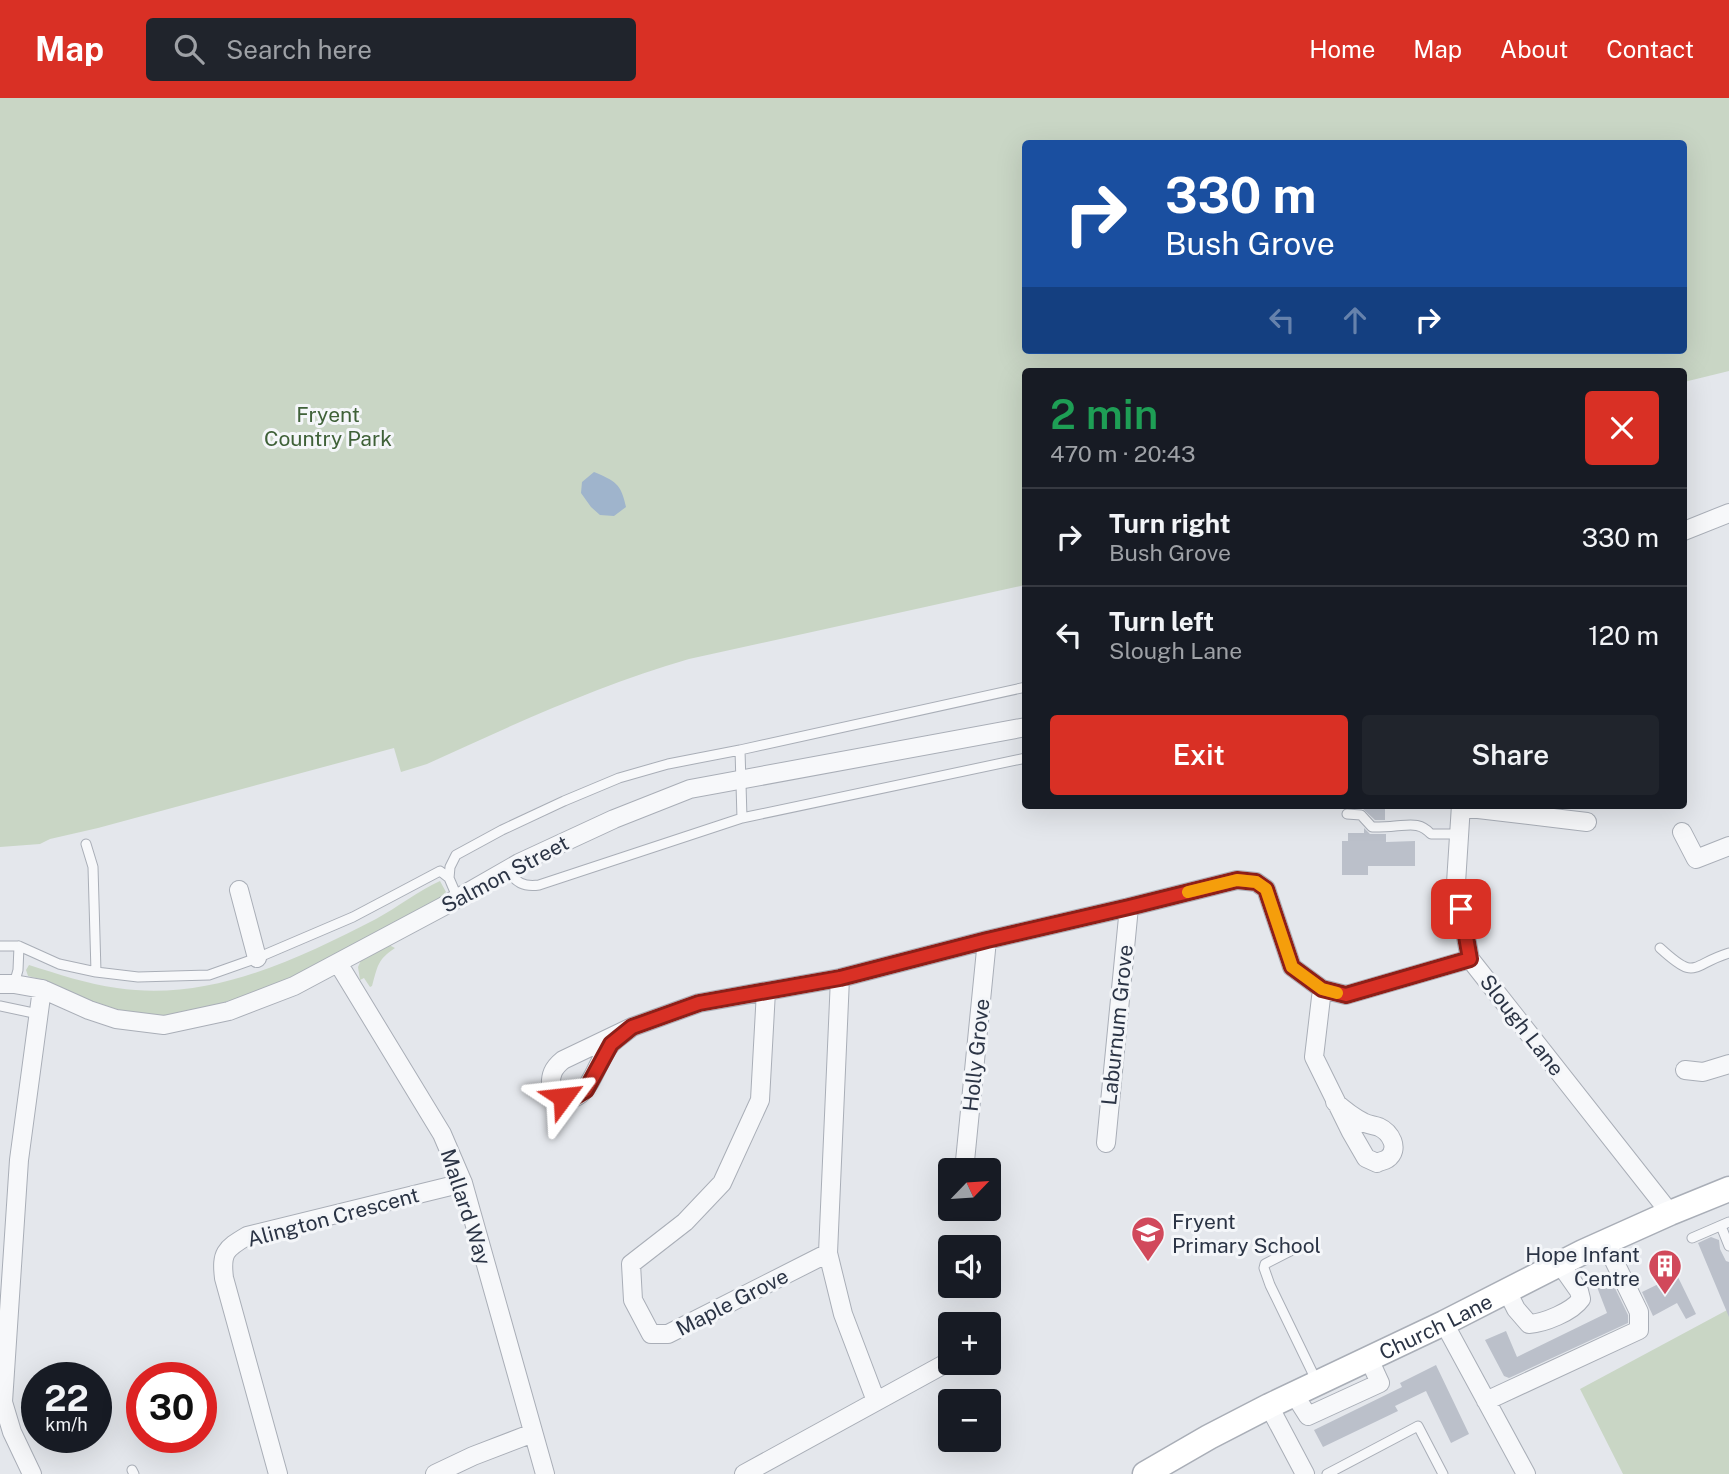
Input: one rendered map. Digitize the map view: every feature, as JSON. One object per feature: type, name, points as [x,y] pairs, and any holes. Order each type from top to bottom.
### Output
[{"type":"main road","name":"Church Lane","points":[[1145,1474],[1269,1406],[1444,1323],[1605,1242],[1729,1189]]},
{"type":"street","points":[[1687,530],[1729,513]]},
{"type":"street","name":"Salmon Street","points":[[7,984],[42,989],[117,1019],[164,1025],[229,1011],[294,986],[458,899],[508,869],[614,819],[690,789],[1022,728]]},
{"type":"street","name":"Slough Lane","points":[[1461,809],[1456,883],[1470,959],[1670,1213]]},
{"type":"street","points":[[1485,809],[1587,822]]},
{"type":"street","points":[[1682,832],[1696,859],[1729,846]]},
{"type":"street","points":[[632,1027],[611,1044],[586,1090],[571,1099],[563,1097],[551,1088],[550,1077],[563,1060],[632,1027],[699,1003],[840,978],[1237,880],[1256,882],[1266,889],[1292,967],[1322,989],[1346,995],[1470,959]]},
{"type":"street","points":[[239,890],[257,958]]},
{"type":"street","name":"Laburnum Grove","points":[[1106,1143],[1129,907]]},
{"type":"street","name":"Holly Grove","points":[[965,1158],[987,940]]},
{"type":"street","name":"Mallard Way","points":[[338,963],[442,1134],[463,1183],[545,1474]]},
{"type":"street","points":[[840,978],[828,1253],[843,1314],[876,1401]]},
{"type":"street","points":[[32,1474],[1,1402],[19,1160],[42,989]]},
{"type":"street","points":[[1322,989],[1314,1057],[1335,1102]]},
{"type":"street","name":"Maple Grove","points":[[766,990],[760,1100],[722,1182],[685,1222],[631,1264],[633,1300],[651,1334],[668,1334],[828,1253]]},
{"type":"street","points":[[1685,1070],[1703,1072],[1729,1064]]},
{"type":"street","name":"Alington Crescent","points":[[278,1474],[224,1278],[222,1261],[230,1247],[247,1236],[463,1183]]},
{"type":"street","points":[[1486,1401],[1639,1330],[1639,1312],[1605,1242]]},
{"type":"street","points":[[1507,1292],[1516,1309],[1529,1324],[1542,1323],[1577,1305],[1581,1299],[1579,1291],[1560,1264]]},
{"type":"street","points":[[1444,1323],[1526,1474]]},
{"type":"street","points":[[1294,1394],[1308,1416],[1380,1383],[1369,1359]]},
{"type":"street","points":[[744,1474],[938,1367]]},
{"type":"street","points":[[1269,1406],[1305,1474]]},
{"type":"street","points":[[435,1474],[533,1433]]},
{"type":"lane","points":[[458,899],[449,878],[450,867],[456,855],[564,801],[631,775],[668,764],[1022,688]]},
{"type":"lane","points":[[740,750],[742,818]]},
{"type":"lane","points":[[508,869],[519,884],[539,885],[742,818],[1022,759]]},
{"type":"lane","points":[[1347,814],[1361,815],[1372,827],[1417,824],[1425,827],[1431,834],[1459,834]]},
{"type":"lane","points":[[86,844],[93,867],[96,972]]},
{"type":"lane","points":[[0,946],[19,946],[59,964],[138,978],[209,975],[353,918],[440,871],[449,878]]},
{"type":"lane","points":[[7,984],[18,970],[19,946]]},
{"type":"lane","points":[[1660,948],[1680,965],[1693,969],[1729,953]]},
{"type":"lane","points":[[0,1006],[38,1014]]},
{"type":"lane","points":[[1692,1238],[1725,1224],[1729,1246]]},
{"type":"lane","points":[[1300,1246],[1265,1264],[1265,1268],[1270,1285],[1317,1384]]},
{"type":"lane","points":[[1327,1474],[1418,1426],[1443,1474]]},
{"type":"green space","name":"Fryent Country Park","points":[[0,98],[1729,98],[1729,371],[1687,381],[1687,368],[1022,368],[1022,586],[689,659],[655,669],[589,693],[427,764],[401,772],[394,748],[50,839],[40,844],[0,847]]},
{"type":"green space","points":[[440,881],[446,892],[431,905],[339,956],[254,993],[186,1015],[141,1015],[99,1005],[28,976],[26,970],[29,965],[95,984],[151,991],[218,983],[283,963],[315,949],[376,919]]},
{"type":"green space","points":[[389,945],[395,948],[381,960],[370,987],[364,978],[360,980],[358,967],[363,956]]},
{"type":"green space","points":[[1729,1309],[1729,1474],[1623,1474],[1580,1389]]},
{"type":"water","points":[[594,472],[612,481],[622,493],[626,507],[614,516],[600,515],[581,493],[582,482]]},
{"type":"building","points":[[1363,809],[1385,809],[1385,820],[1375,820]]},
{"type":"building","points":[[1364,828],[1370,834],[1386,834],[1386,842],[1415,841],[1415,866],[1368,866],[1368,875],[1342,875],[1342,841],[1348,841],[1348,833],[1364,833]]},
{"type":"building","points":[[1711,1237],[1719,1240],[1720,1249],[1729,1262],[1729,1317],[1698,1243]]},
{"type":"building","name":"Hope Infant Centre","points":[[1677,1275],[1696,1314],[1686,1319],[1677,1303],[1653,1316],[1642,1292]]},
{"type":"building","points":[[1611,1280],[1628,1315],[1628,1323],[1509,1378],[1504,1376],[1485,1340],[1506,1331],[1517,1357],[1607,1313],[1597,1287]]},
{"type":"building","points":[[1436,1365],[1469,1434],[1451,1443],[1426,1391],[1395,1406],[1398,1411],[1323,1447],[1314,1430],[1402,1387],[1400,1383]]},
{"type":"slow traffic","points":[[1188,892],[1237,880],[1256,882],[1266,889],[1273,905],[1292,967],[1322,989],[1337,993]]},
{"type":"place","name":"Fryent Primary School","points":[[1148,1263]]},
{"type":"place","name":"Hope Infant Centre","points":[[1665,1296]]},
{"type":"route","points":[[563,1097],[571,1099],[586,1090],[611,1044],[632,1027],[699,1003],[840,978],[1237,880],[1256,882],[1266,889],[1292,967],[1322,989],[1346,995],[1470,959],[1461,909]]}]
